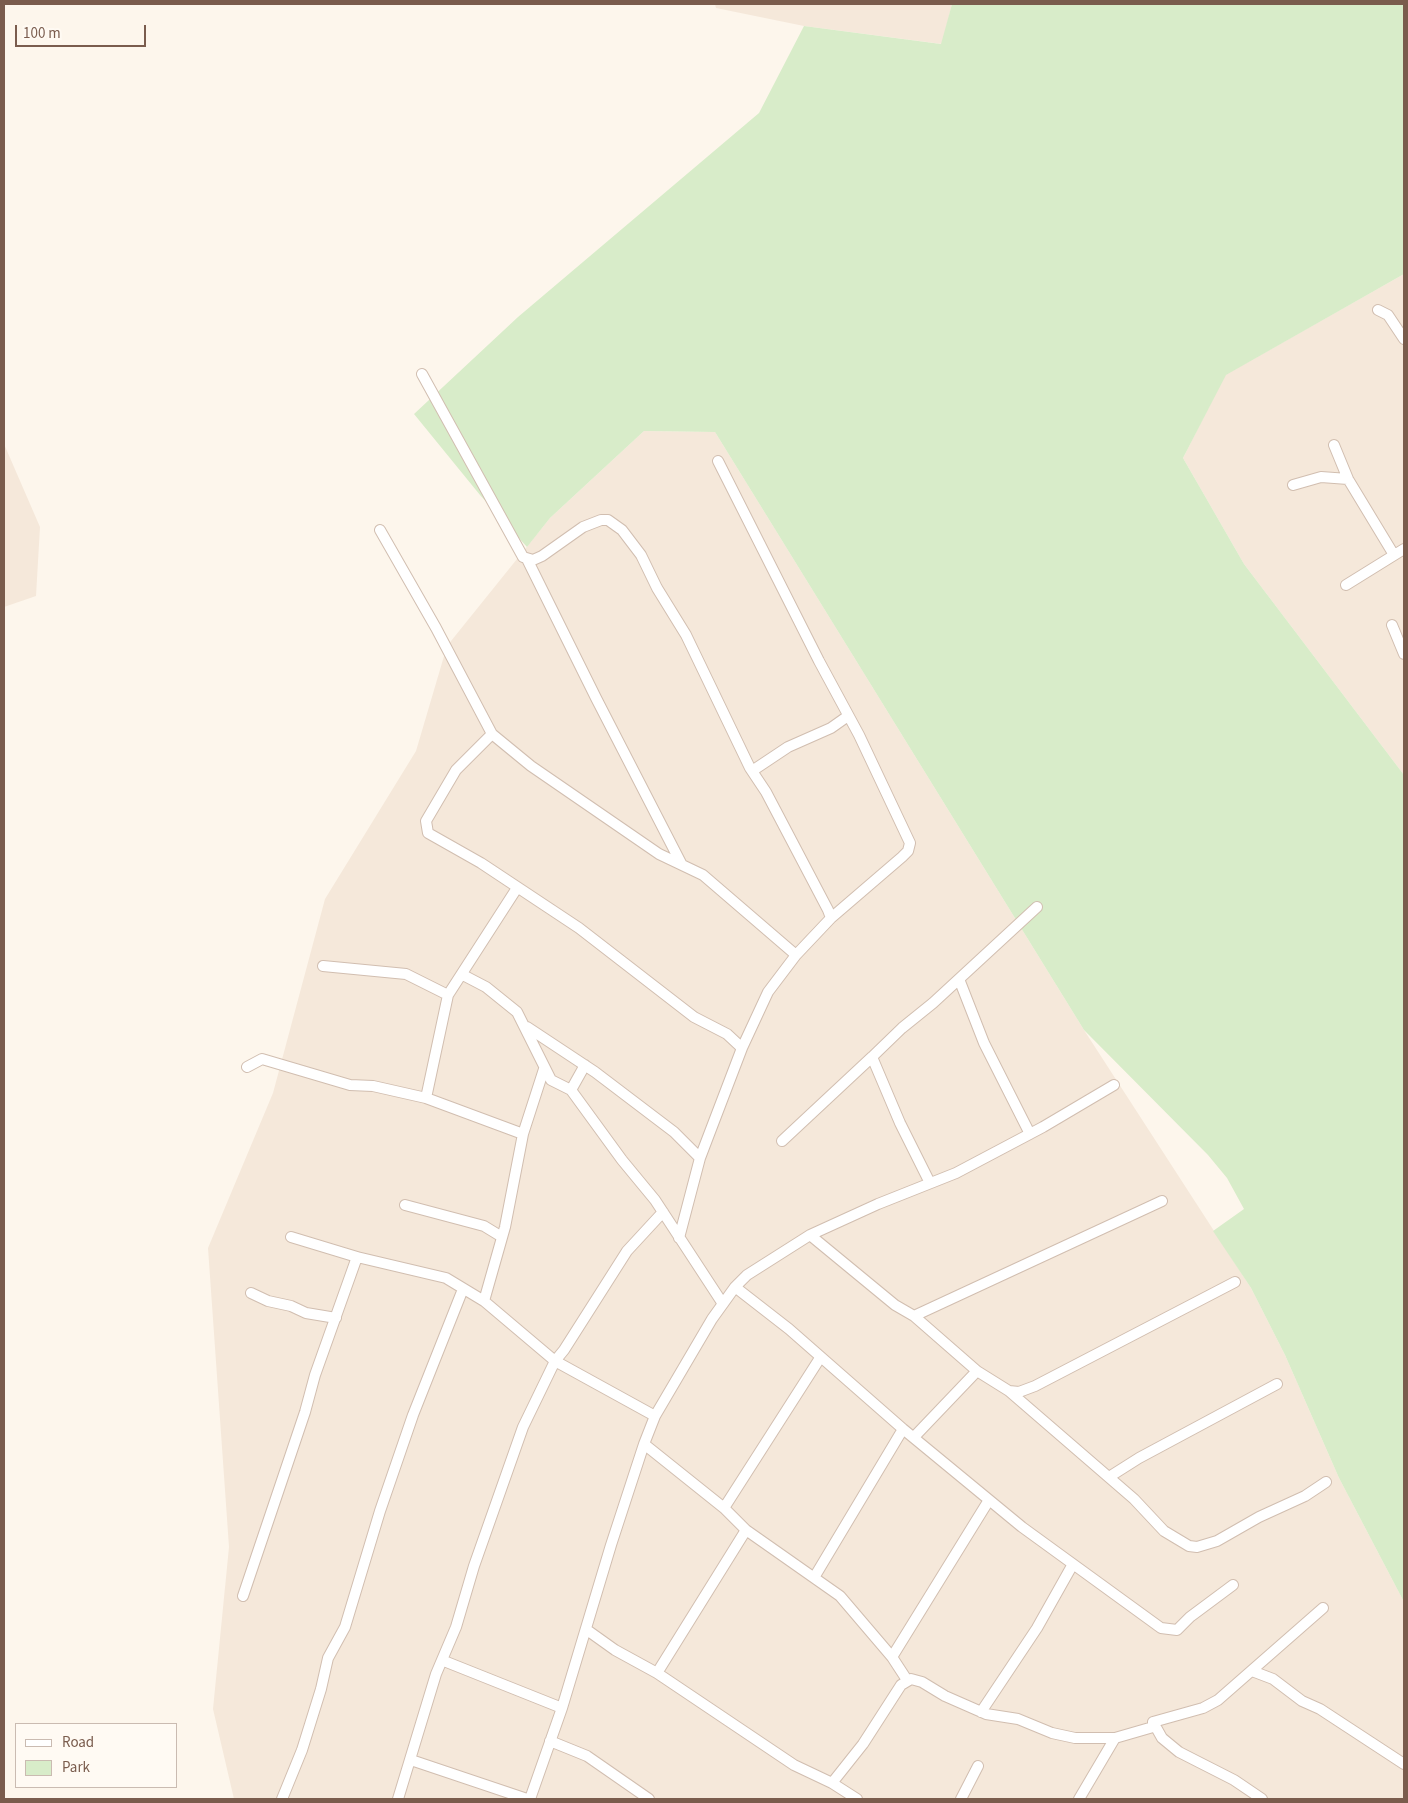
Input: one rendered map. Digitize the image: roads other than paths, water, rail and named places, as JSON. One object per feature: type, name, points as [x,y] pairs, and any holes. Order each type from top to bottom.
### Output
[{"type":"street","points":[[1378,310],[1388,315],[1404,339]]},
{"type":"street","points":[[422,374],[517,548],[527,559],[682,865]]},
{"type":"street","points":[[1334,445],[1348,479],[1394,555]]},
{"type":"street","points":[[679,1238],[700,1158],[742,1048],[768,992],[796,955],[831,918],[902,857],[908,851],[910,843],[848,716],[718,462]]},
{"type":"street","points":[[1293,485],[1321,477],[1348,479]]},
{"type":"street","points":[[527,559],[533,560],[542,556],[594,522],[608,520],[622,530],[641,556],[657,588],[686,635],[752,771],[766,792],[825,902],[831,918]]},
{"type":"street","points":[[380,530],[436,628],[492,734],[531,766],[659,854],[708,879],[796,955]]},
{"type":"street","points":[[1346,585],[1404,549]]},
{"type":"street","points":[[1392,625],[1404,654]]},
{"type":"street","points":[[752,771],[788,748],[831,728],[848,716]]},
{"type":"street","points":[[492,734],[456,770],[426,822],[426,828],[433,837],[481,863],[578,928],[694,1017],[727,1034],[742,1048]]},
{"type":"street","points":[[426,1098],[448,995],[517,888]]},
{"type":"street","points":[[782,1141],[902,1028],[959,979],[1037,907]]},
{"type":"street","points":[[324,966],[406,974],[448,995]]},
{"type":"street","points":[[462,975],[486,987],[518,1012],[550,1080],[571,1090],[663,1212],[723,1304]]},
{"type":"street","points":[[959,979],[984,1043],[1030,1134]]},
{"type":"street","points":[[526,1027],[585,1065],[674,1132],[700,1158]]},
{"type":"street","points":[[872,1057],[900,1123],[930,1183]]},
{"type":"street","points":[[247,1067],[262,1059],[350,1085],[373,1086],[426,1098],[523,1134]]},
{"type":"street","points":[[571,1090],[585,1065]]},
{"type":"street","points":[[484,1301],[502,1237],[523,1134],[544,1069]]},
{"type":"street","points":[[412,1760],[529,1799],[545,1761],[587,1630],[611,1545],[655,1416],[723,1304],[735,1287],[747,1275],[810,1235],[956,1172],[1030,1134],[1114,1085]]},
{"type":"street","points":[[914,1316],[1162,1201]]},
{"type":"street","points":[[405,1205],[484,1226],[502,1237]]},
{"type":"street","points":[[398,1799],[412,1760],[436,1674],[444,1661],[523,1427],[555,1361],[564,1350],[627,1251],[663,1212]]},
{"type":"street","points":[[810,1235],[895,1305],[914,1316],[978,1372],[1009,1390],[1134,1499],[1164,1531],[1189,1546],[1197,1547],[1217,1540],[1259,1517],[1305,1496],[1326,1482]]},
{"type":"street","points":[[291,1238],[357,1257],[442,1276],[484,1301],[555,1361],[655,1416]]},
{"type":"street","points":[[243,1596],[305,1412],[315,1375],[357,1257]]},
{"type":"street","points":[[1009,1390],[1019,1392],[1035,1386],[1234,1282]]},
{"type":"street","points":[[735,1287],[789,1329],[820,1358],[988,1500],[1123,1598],[1144,1617],[1161,1628],[1171,1631],[1177,1630],[1190,1617],[1233,1584]]},
{"type":"street","points":[[282,1799],[302,1750],[321,1689],[328,1658],[344,1627],[380,1511],[413,1416],[463,1289]]},
{"type":"street","points":[[251,1293],[268,1301],[291,1306],[306,1313],[336,1318]]},
{"type":"street","points":[[724,1508],[820,1358]]},
{"type":"street","points":[[914,1437],[978,1372]]},
{"type":"street","points":[[1109,1477],[1139,1458],[1277,1384]]},
{"type":"street","points":[[815,1576],[903,1429]]},
{"type":"street","points":[[644,1444],[724,1508],[746,1530],[815,1576],[840,1596],[892,1657],[907,1680]]},
{"type":"street","points":[[892,1657],[988,1500]]},
{"type":"street","points":[[657,1673],[746,1530]]},
{"type":"street","points":[[981,1712],[1037,1628],[1074,1564]]},
{"type":"street","points":[[1153,1722],[1203,1708],[1218,1700],[1323,1608]]},
{"type":"street","points":[[587,1630],[615,1650],[657,1673],[794,1765],[832,1783],[857,1799]]},
{"type":"street","points":[[444,1661],[562,1708]]},
{"type":"street","points":[[1252,1671],[1273,1679],[1302,1701],[1320,1710],[1404,1764]]},
{"type":"street","points":[[832,1783],[852,1760],[901,1685],[907,1680],[922,1682],[945,1696],[981,1712],[1018,1719],[1052,1733],[1075,1738],[1115,1738],[1154,1727],[1153,1722]]},
{"type":"street","points":[[1153,1722],[1162,1738],[1179,1752],[1234,1780],[1262,1799]]},
{"type":"street","points":[[1079,1799],[1115,1738]]},
{"type":"street","points":[[550,1741],[587,1756],[649,1799]]},
{"type":"street","points":[[961,1799],[978,1766]]}]
